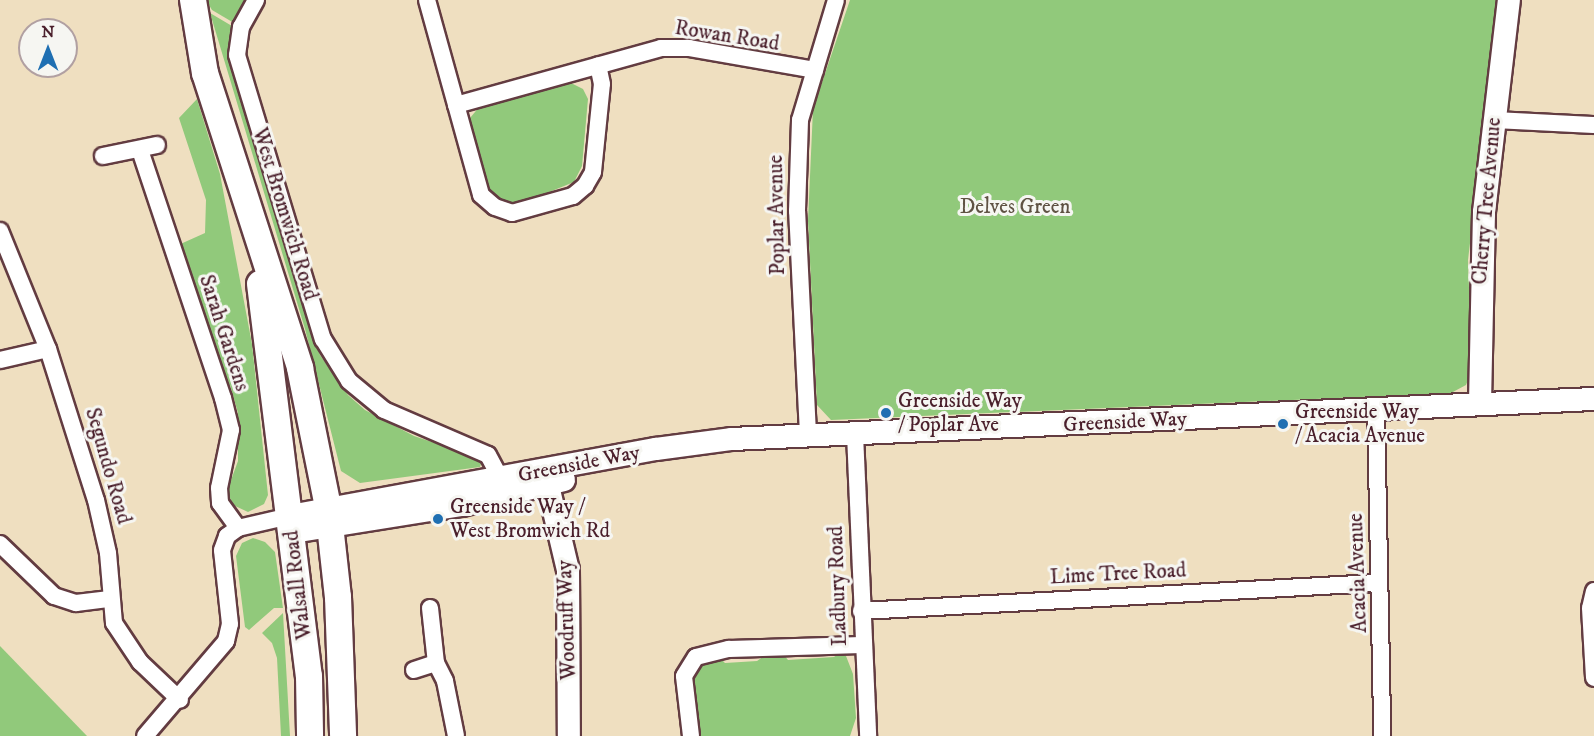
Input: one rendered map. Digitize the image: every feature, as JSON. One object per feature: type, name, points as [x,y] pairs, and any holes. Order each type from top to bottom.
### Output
[{"type":"main road","name":"West Bromwich Road","points":[[193,0],[205,73],[255,236],[300,368],[330,517]]},
{"type":"main road","name":"West Bromwich Road","points":[[255,236],[291,524]]},
{"type":"main road","name":"Walsall Road","points":[[330,517],[342,655],[343,736]]},
{"type":"main road","name":"Walsall Road","points":[[291,524],[309,676],[310,736]]},
{"type":"street","name":"West Bromwich Road","points":[[256,0],[241,27],[237,55],[323,339],[349,381],[384,410]]},
{"type":"street","points":[[427,0],[481,195],[495,207],[524,213],[573,196],[593,172],[602,84],[598,65]]},
{"type":"street","name":"Poplar Avenue","points":[[808,434],[796,211],[800,120],[836,0]]},
{"type":"street","name":"Cherry Tree Avenue","points":[[1480,403],[1483,223],[1493,120],[1509,0]]},
{"type":"street","name":"Rowan Road","points":[[456,105],[661,48],[689,48],[815,70]]},
{"type":"street","points":[[1493,120],[1594,125]]},
{"type":"street","points":[[103,156],[157,145]]},
{"type":"street","name":"Sarah Gardens","points":[[140,150],[223,398],[231,430],[219,488],[220,503],[238,528]]},
{"type":"street","name":"Segundo Road","points":[[0,231],[48,349],[96,500],[108,554],[110,599],[114,622],[140,662],[180,700]]},
{"type":"street","points":[[0,360],[48,349]]},
{"type":"street","name":"Greenside Way","points":[[330,517],[462,505],[547,478],[656,449],[808,434],[855,434],[1594,399]]},
{"type":"street","name":"Greenside Way","points":[[384,410],[488,455],[501,478]]},
{"type":"street","name":"Acacia Avenue","points":[[1376,410],[1377,583],[1383,645],[1383,736]]},
{"type":"street","name":"Ladbury Road","points":[[855,434],[862,645],[868,736]]},
{"type":"street","name":"Greenside Way","points":[[330,517],[501,478],[547,478]]},
{"type":"street","name":"Woodruff Way","points":[[547,478],[568,570],[569,736]]},
{"type":"street","points":[[291,524],[330,517]]},
{"type":"street","name":"Walsall Road","points":[[238,528],[291,524]]},
{"type":"street","points":[[145,736],[180,700],[226,640],[230,624],[222,550],[227,536],[238,528]]},
{"type":"street","points":[[0,544],[54,596],[76,603],[110,599]]},
{"type":"street","name":"Lime Tree Road","points":[[861,611],[1377,583]]},
{"type":"street","points":[[1594,591],[1590,608],[1594,678]]},
{"type":"street","points":[[430,608],[436,663],[445,681],[456,736]]},
{"type":"street","points":[[691,736],[684,676],[696,657],[729,649],[862,645]]},
{"type":"street","points":[[414,670],[436,663]]},
{"type":"green space","points":[[206,0],[249,0],[234,23],[212,10]]},
{"type":"green space","name":"Delves Green","points":[[850,0],[1499,0],[1468,260],[1472,370],[1466,385],[1451,393],[831,420],[817,405],[808,221],[813,109]]},
{"type":"green space","points":[[210,13],[232,26],[231,55],[320,355],[348,395],[365,410],[414,436],[471,455],[482,461],[480,467],[360,483],[341,471],[305,329]]},
{"type":"green space","points":[[567,81],[583,89],[588,99],[582,166],[574,182],[522,203],[507,204],[489,195],[468,125],[470,118],[480,106]]},
{"type":"green space","points":[[197,99],[220,174],[252,344],[268,495],[264,504],[248,512],[233,505],[227,491],[238,461],[238,431],[233,416],[238,413],[230,385],[224,386],[176,246],[205,233],[206,200],[179,118]]},
{"type":"green space","points":[[253,538],[265,542],[275,552],[283,608],[274,608],[249,630],[245,627],[236,556],[242,543]]},
{"type":"green space","points":[[283,613],[290,736],[281,736],[277,658],[272,643],[262,633]]},
{"type":"green space","points":[[0,646],[87,736],[0,736]]},
{"type":"green space","points":[[838,654],[846,656],[853,674],[856,718],[850,736],[695,736],[689,680],[702,663],[719,657],[725,663],[757,661],[766,655],[784,655],[788,660],[834,657]]},
{"type":"place","name":"Greenside Way / Poplar Ave","points":[[886,413]]},
{"type":"place","name":"Greenside Way / Acacia Avenue","points":[[1283,424]]},
{"type":"place","name":"Greenside Way / West Bromwich Rd","points":[[438,519]]}]
